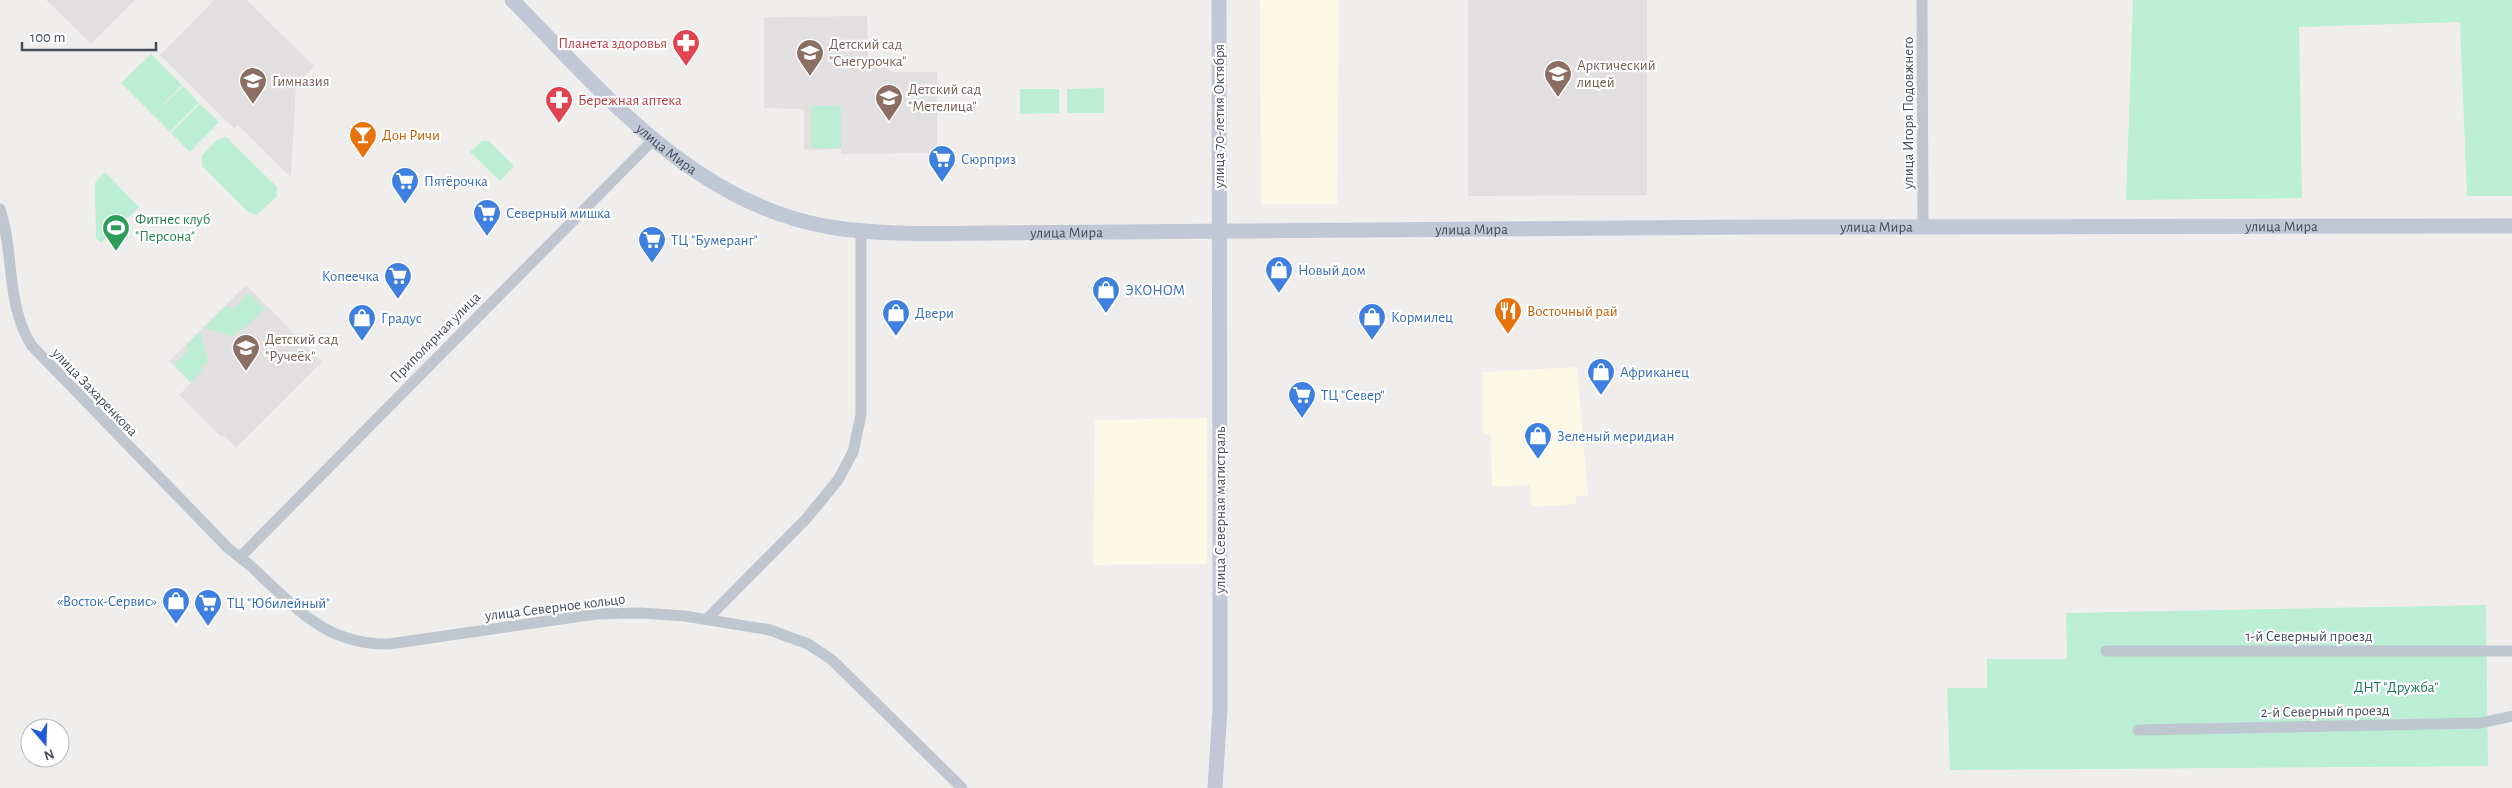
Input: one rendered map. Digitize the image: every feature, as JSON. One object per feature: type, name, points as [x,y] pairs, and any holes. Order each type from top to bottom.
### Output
[{"type":"main road","name":"улица Мира","points":[[512,0],[653,140],[694,172],[758,207],[810,223],[861,230],[997,233],[1923,227],[2512,226]]},
{"type":"main road","name":"улица 70-летия Октября","points":[[1219,0],[1219,231]]},
{"type":"main road","name":"улица Северная магистраль","points":[[1215,788],[1220,710],[1219,231]]},
{"type":"street","name":"улица Игоря Подовжнего","points":[[1922,0],[1923,227]]},
{"type":"street","name":"Приполярная улица","points":[[240,557],[653,140]]},
{"type":"street","name":"улица Захаренкова","points":[[0,209],[8,237],[15,310],[32,346],[222,542],[240,557]]},
{"type":"street","points":[[707,619],[806,519],[838,480],[852,452],[861,415],[861,230]]},
{"type":"street","name":"улица Северное кольцо","points":[[240,557],[317,625],[338,637],[361,643],[406,643],[618,613],[663,614],[707,619],[770,630],[795,638],[820,650],[962,788]]},
{"type":"street","name":"1-й Северный проезд","points":[[2106,651],[2512,650]]},
{"type":"street","name":"2-й Северный проезд","points":[[2138,730],[2481,722],[2512,716]]},
{"type":"shaded area","points":[[46,0],[135,0],[91,44]]},
{"type":"shaded area","name":"Гимназия","points":[[214,0],[247,0],[314,66],[296,85],[291,177],[238,125],[234,128],[160,55]]},
{"type":"shaded area","points":[[1260,0],[1339,0],[1337,204],[1261,204]]},
{"type":"shaded area","name":"Арктический лицей","points":[[1468,0],[1647,0],[1647,195],[1468,196]]},
{"type":"shaded area","points":[[867,16],[868,59],[893,72],[937,72],[937,153],[841,154],[841,149],[804,150],[804,109],[764,108],[764,17]]},
{"type":"shaded area","name":"Детский сад \"Ручеёк\"","points":[[246,285],[322,362],[236,448],[224,435],[221,437],[179,395],[191,383],[169,361]]},
{"type":"shaded area","name":"Зеленый меридиан","points":[[1577,367],[1588,495],[1576,496],[1576,504],[1532,507],[1530,485],[1492,487],[1491,435],[1483,434],[1483,372]]},
{"type":"shaded area","points":[[1207,418],[1207,564],[1093,565],[1095,420]]},
{"type":"green space","points":[[2133,0],[2512,0],[2512,196],[2467,196],[2460,22],[2299,27],[2302,198],[2126,200]]},
{"type":"green space","points":[[151,54],[182,85],[153,115],[121,83]]},
{"type":"green space","points":[[183,86],[199,103],[170,132],[153,115]]},
{"type":"green space","points":[[1104,88],[1104,113],[1067,113],[1067,89]]},
{"type":"green space","points":[[1020,89],[1059,89],[1059,113],[1020,114]]},
{"type":"green space","points":[[200,104],[219,122],[190,152],[171,133]]},
{"type":"green space","points":[[811,106],[841,106],[841,148],[811,148]]},
{"type":"green space","points":[[226,137],[277,187],[277,196],[257,215],[248,212],[202,166],[202,155],[217,140]]},
{"type":"green space","points":[[482,141],[489,141],[514,166],[500,181],[470,152]]},
{"type":"green space","points":[[105,172],[139,207],[101,243],[96,238],[95,183]]},
{"type":"green space","points":[[249,293],[265,309],[241,331],[240,329],[233,336],[204,328],[227,305],[233,310]]},
{"type":"green space","points":[[200,332],[208,361],[201,368],[203,370],[191,382],[174,365],[189,350],[186,346]]},
{"type":"green space","name":"ДНТ \"Дружба\"","points":[[2486,605],[2488,766],[1950,770],[1947,688],[1987,688],[1987,659],[2067,659],[2066,613]]},
{"type":"place","name":"Планета здоровья","points":[[686,67]]},
{"type":"place","name":"Детский сад \"Снегурочка\"","points":[[810,77]]},
{"type":"place","name":"Арктический лицей","points":[[1558,98]]},
{"type":"place","name":"Гимназия","points":[[253,105]]},
{"type":"place","name":"Детский сад \"Метелица\"","points":[[889,122]]},
{"type":"place","name":"Бережная аптека","points":[[559,124]]},
{"type":"place","name":"Дон Ричи","points":[[363,159]]},
{"type":"place","name":"Сюрприз","points":[[942,183]]},
{"type":"place","name":"Пятёрочка","points":[[405,205]]},
{"type":"place","name":"Северный мишка","points":[[487,237]]},
{"type":"place","name":"Фитнес клуб \"Персона\"","points":[[116,252]]},
{"type":"place","name":"ТЦ \"Бумеранг\"","points":[[652,264]]},
{"type":"place","name":"Новый дом","points":[[1279,294]]},
{"type":"place","name":"Копеечка","points":[[398,300]]},
{"type":"place","name":"ЭКОНОМ","points":[[1106,314]]},
{"type":"place","name":"Восточный рай","points":[[1508,335]]},
{"type":"place","name":"Двери","points":[[896,337]]},
{"type":"place","name":"Кормилец","points":[[1372,341]]},
{"type":"place","name":"Градус","points":[[362,342]]},
{"type":"place","name":"Детский сад \"Ручеёк\"","points":[[246,372]]},
{"type":"place","name":"Африканец","points":[[1601,396]]},
{"type":"place","name":"ТЦ \"Север\"","points":[[1302,419]]},
{"type":"place","name":"Зеленый меридиан","points":[[1538,460]]},
{"type":"place","name":"«Восток-Сервис»","points":[[176,625]]},
{"type":"place","name":"ТЦ \"Юбилейный\"","points":[[208,627]]}]
